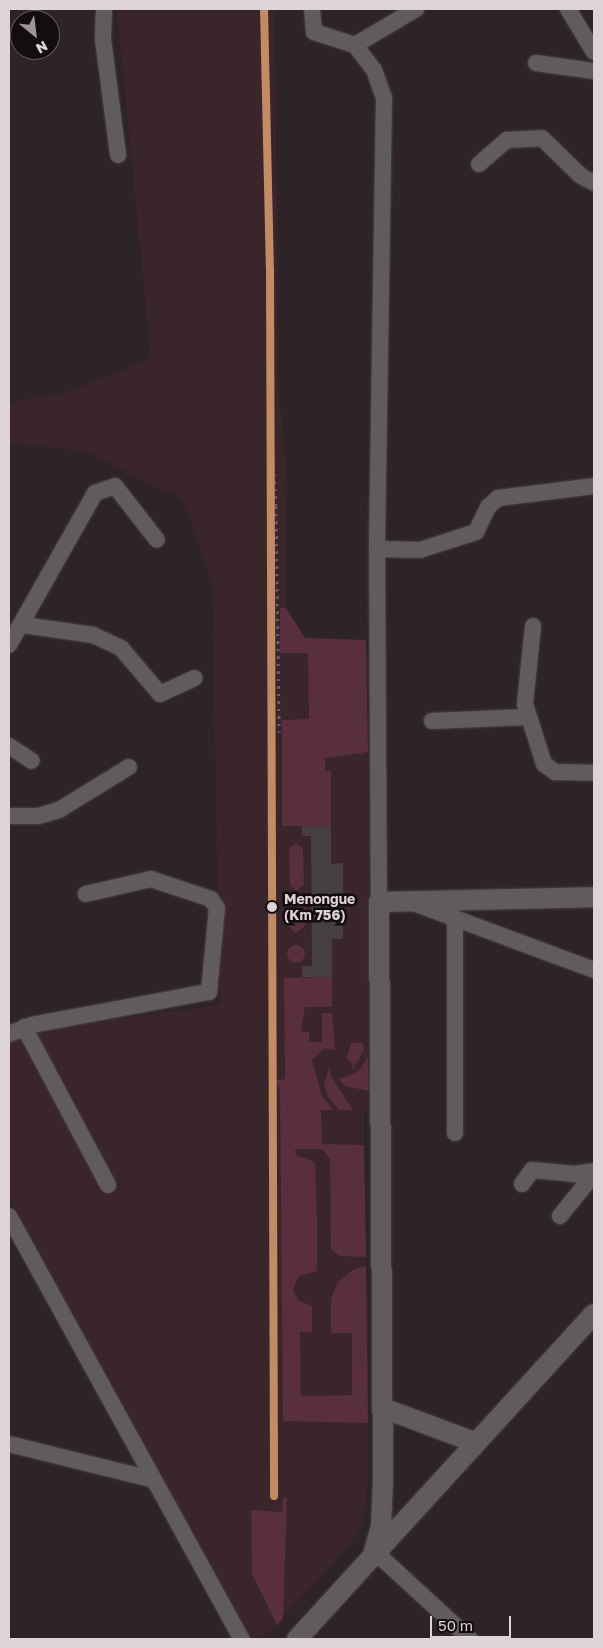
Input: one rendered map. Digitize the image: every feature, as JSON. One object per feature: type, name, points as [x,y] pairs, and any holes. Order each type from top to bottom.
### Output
[{"type":"main road","points":[[374,1551],[381,1527],[383,1408],[379,902],[594,897]]},
{"type":"main road","points":[[297,1639],[374,1551],[594,1314]]},
{"type":"main road","points":[[383,1408],[474,1442]]},
{"type":"street","points":[[104,9],[103,39],[118,155]]},
{"type":"street","points":[[312,9],[314,32],[356,45],[374,70],[384,98],[377,549],[379,902]]},
{"type":"street","points":[[356,45],[416,9]]},
{"type":"street","points":[[568,9],[594,52]]},
{"type":"street","points":[[536,63],[594,71]]},
{"type":"street","points":[[479,164],[507,140],[542,138],[581,176],[594,183]]},
{"type":"street","points":[[9,645],[23,624],[95,494],[115,486],[157,540]]},
{"type":"street","points":[[377,549],[427,548],[476,532],[488,507],[498,498],[594,486]]},
{"type":"street","points":[[23,624],[93,635],[122,648],[160,694],[195,678]]},
{"type":"street","points":[[533,626],[527,717],[548,770],[594,773]]},
{"type":"street","points":[[432,721],[527,717]]},
{"type":"street","points":[[9,746],[32,760]]},
{"type":"street","points":[[9,816],[38,816],[59,810],[129,767]]},
{"type":"street","points":[[9,1034],[24,1026],[204,995],[211,988],[217,908],[211,899],[151,879],[86,894]]},
{"type":"street","points":[[410,901],[594,970]]},
{"type":"street","points":[[455,919],[455,1133]]},
{"type":"street","points":[[24,1026],[108,1185]]},
{"type":"street","points":[[522,1184],[532,1170],[575,1174],[594,1173]]},
{"type":"street","points":[[560,1216],[594,1173]]},
{"type":"street","points":[[9,1216],[242,1639]]},
{"type":"street","points":[[9,1444],[154,1480]]},
{"type":"street","points":[[374,1551],[470,1639]]},
{"type":"shaded area","points":[[117,9],[275,9],[278,377],[287,483],[286,608],[305,638],[366,640],[372,1043],[368,1043],[369,1109],[364,1110],[368,1327],[368,1479],[364,1520],[346,1550],[262,1639],[254,1639],[233,1607],[9,1198],[9,1042],[32,1030],[220,1005],[212,583],[185,503],[174,490],[167,493],[85,451],[9,443],[9,403],[67,392],[151,359]]},
{"type":"shaded area","points":[[280,608],[286,608],[305,638],[366,640],[368,752],[325,758],[325,771],[331,771],[331,826],[282,826],[282,720],[309,719],[308,653],[280,653]]},
{"type":"shaded area","points":[[296,843],[303,848],[304,885],[296,891],[290,885],[289,848]]},
{"type":"shaded area","points":[[297,899],[305,906],[305,926],[296,933],[289,927],[288,907]]},
{"type":"shaded area","points":[[296,945],[302,948],[305,954],[302,960],[296,963],[290,960],[287,954],[290,948]]},
{"type":"shaded area","points":[[332,977],[332,1007],[305,1007],[301,1032],[309,1032],[309,1042],[322,1042],[322,1013],[332,1013],[335,1050],[325,1048],[312,1060],[322,1096],[333,1110],[321,1110],[322,1144],[364,1145],[366,1257],[340,1256],[331,1249],[330,1159],[322,1149],[295,1149],[296,1155],[315,1162],[317,1222],[317,1271],[298,1277],[293,1290],[299,1301],[312,1306],[312,1332],[300,1332],[301,1396],[352,1395],[352,1333],[331,1333],[331,1298],[338,1282],[354,1269],[366,1266],[368,1423],[283,1421],[280,1091],[276,1080],[285,1079],[284,978]]},
{"type":"shaded area","points":[[351,1043],[363,1043],[364,1050],[352,1071],[353,1064],[347,1058]]},
{"type":"shaded area","points":[[368,1056],[369,1091],[345,1086],[339,1079],[359,1071]]},
{"type":"shaded area","points":[[329,1068],[332,1078],[353,1110],[339,1110],[328,1097],[324,1085]]},
{"type":"shaded area","points":[[283,1497],[287,1498],[283,1619],[277,1625],[252,1574],[251,1510],[282,1512]]},
{"type":"building","points":[[302,826],[331,826],[331,864],[343,863],[343,939],[332,939],[332,977],[302,977],[302,966],[312,966],[311,836],[302,836]]},
{"type":"railway","points":[[268,376],[276,506],[279,732]]},
{"type":"transit line","points":[[264,9],[270,269],[274,1496]]},
{"type":"place","name":"Menongue (Km 756)","points":[[272,907]]}]
